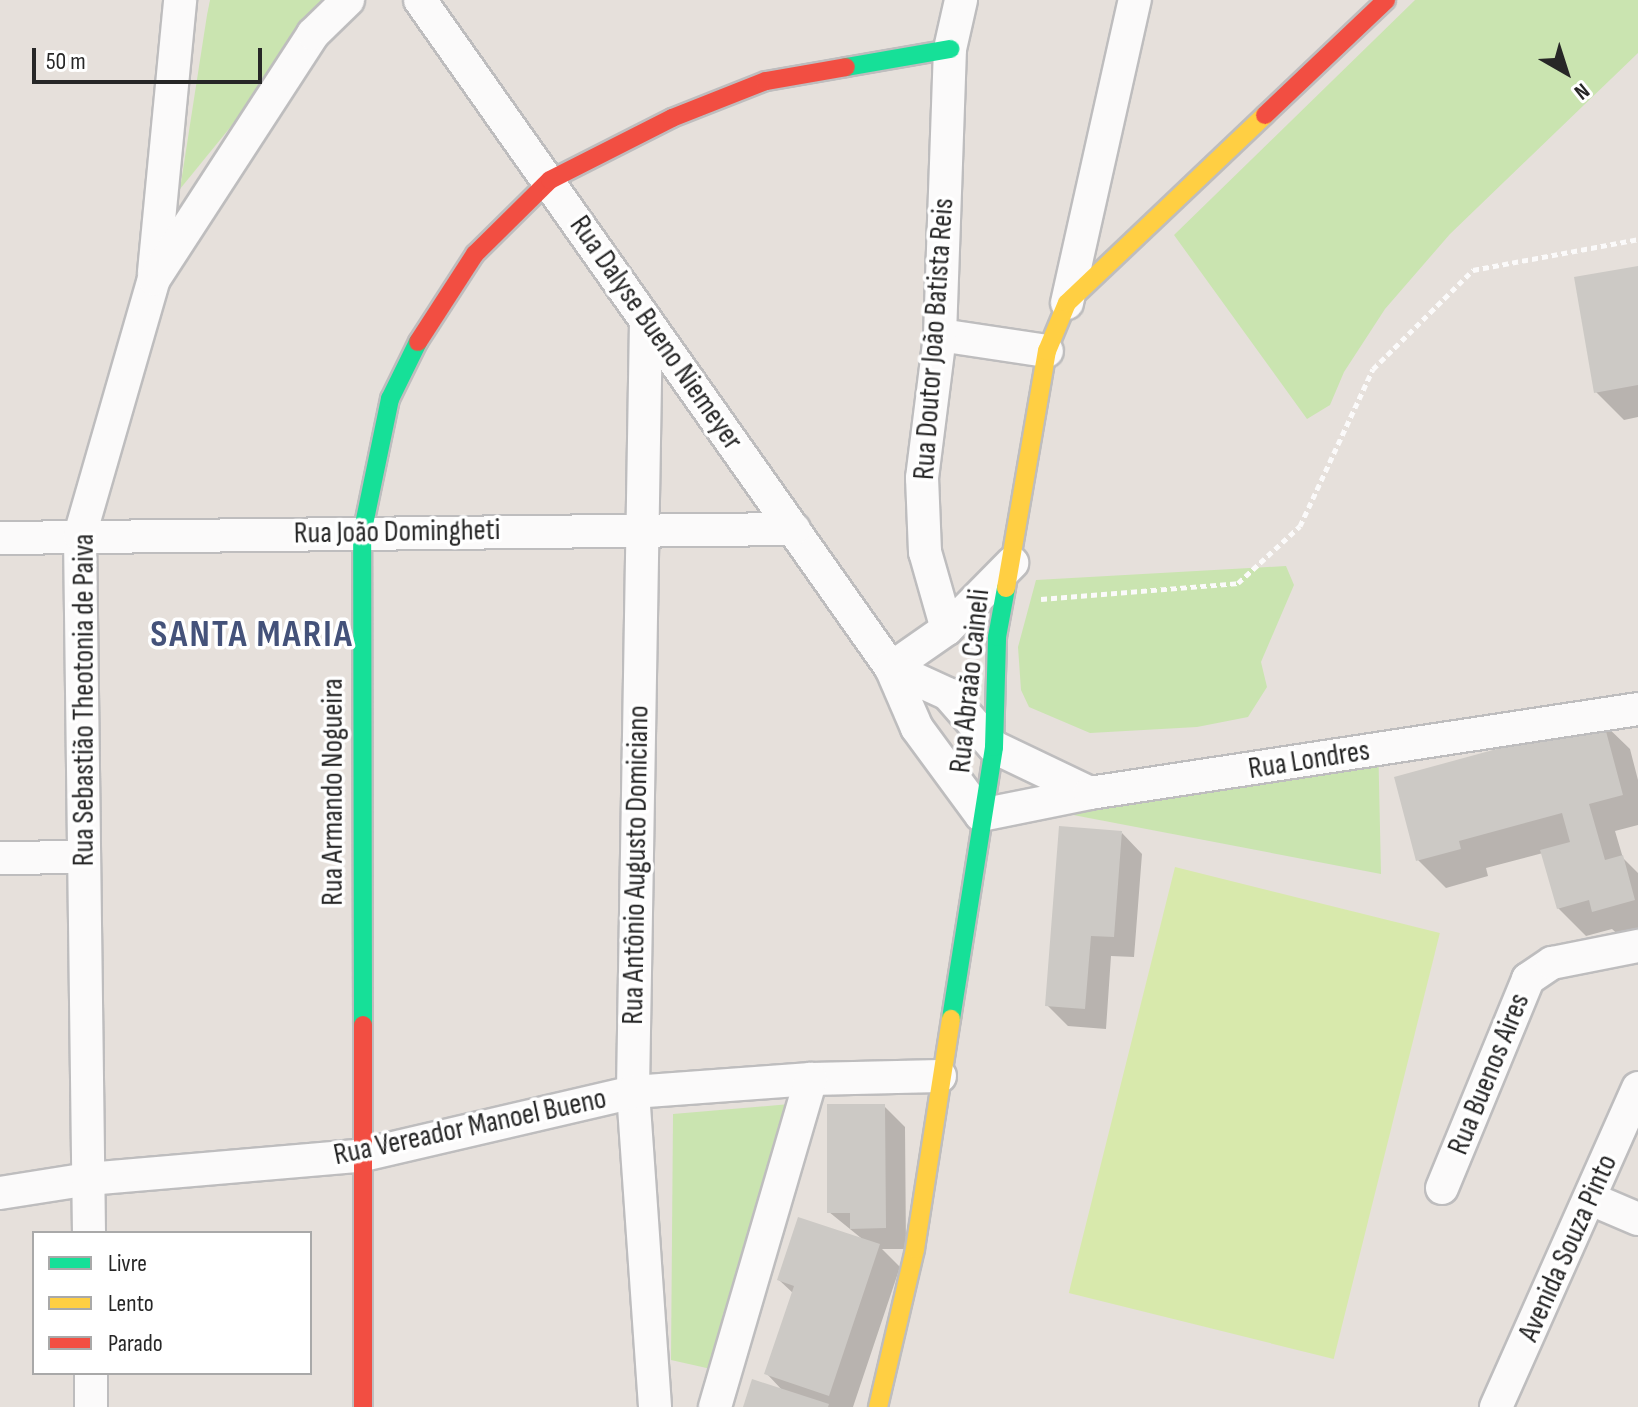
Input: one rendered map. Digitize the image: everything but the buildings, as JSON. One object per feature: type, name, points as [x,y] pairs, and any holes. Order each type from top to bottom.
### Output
[{"type":"street","points":[[154,279],[180,0]]},
{"type":"street","name":"Rua Sebastião Theotonia de Paiva","points":[[89,1231],[80,535],[154,279],[313,34],[348,0]]},
{"type":"street","name":"Rua Dalyse Bueno Niemeyer","points":[[420,0],[550,180],[646,322],[891,668],[917,728],[981,815]]},
{"type":"street","name":"Rua Doutor João Batista Reis","points":[[947,629],[925,552],[922,478],[940,335],[950,49],[961,0]]},
{"type":"street","points":[[1067,303],[1135,0]]},
{"type":"street","name":"Rua Abraão Caineli","points":[[878,1407],[915,1249],[994,747],[997,637],[1047,351],[1067,303],[1386,0]]},
{"type":"street","name":"Rua Armando Nogueira","points":[[363,1407],[359,1156],[362,534],[390,399],[430,318],[475,254],[550,180],[672,118],[766,81],[950,49]]},
{"type":"street","name":"Rua Antônio Augusto Domiciano","points":[[646,322],[640,529],[633,1092],[655,1407]]},
{"type":"street","points":[[940,335],[1047,351]]},
{"type":"street","name":"Rua João Domingheti","points":[[0,538],[794,529]]},
{"type":"street","points":[[891,668],[947,629],[1012,563]]},
{"type":"street","points":[[891,668],[948,694],[994,747],[1090,793]]},
{"type":"street","name":"Rua Londres","points":[[981,815],[1090,793],[1638,709]]},
{"type":"street","points":[[0,858],[84,857]]},
{"type":"street","name":"Rua Buenos Aires","points":[[1442,1188],[1528,979],[1552,963],[1638,946]]},
{"type":"street","name":"Rua Vereador Manoel Bueno","points":[[0,1193],[88,1179],[359,1156],[633,1092],[811,1079],[940,1076]]},
{"type":"street","points":[[715,1407],[811,1079]]},
{"type":"street","name":"Avenida Souza Pinto","points":[[1496,1407],[1638,1088]]},
{"type":"street","points":[[1591,1199],[1638,1219]]},
{"type":"street","points":[[91,1375],[91,1407]]},
{"type":"path","points":[[1004,602],[1238,583],[1300,526],[1373,369],[1473,270],[1638,239]]},
{"type":"green space","points":[[210,0],[334,0],[180,189],[207,15]]},
{"type":"green space","points":[[1415,0],[1638,0],[1638,53],[1450,234],[1385,309],[1344,372],[1330,405],[1307,419],[1174,235]]},
{"type":"green space","points":[[1286,566],[1294,585],[1261,662],[1267,687],[1248,717],[1197,727],[1090,733],[1029,707],[1021,690],[1018,647],[1036,580]]},
{"type":"green space","points":[[1378,737],[1381,874],[1068,814],[1074,778]]},
{"type":"green space","points":[[1175,867],[1440,933],[1334,1359],[1069,1293]]},
{"type":"green space","points":[[790,1104],[711,1369],[671,1360],[673,1114]]},
{"type":"traffic: fast","points":[[846,67],[950,49]]},
{"type":"traffic: fast","points":[[363,1025],[362,534],[390,399],[418,342]]},
{"type":"traffic: fast","points":[[951,1019],[994,747],[997,637],[1006,588]]},
{"type":"traffic: slow","points":[[1006,588],[1047,351],[1067,303],[1265,115]]},
{"type":"traffic: slow","points":[[878,1407],[915,1249],[951,1019]]},
{"type":"traffic: jam","points":[[1265,115],[1386,0]]},
{"type":"traffic: jam","points":[[418,342],[475,254],[550,180],[672,118],[766,81],[846,67]]},
{"type":"traffic: jam","points":[[363,1025],[363,1407]]},
{"type":"district","name":"SANTA MARIA","points":[[252,635]]}]
